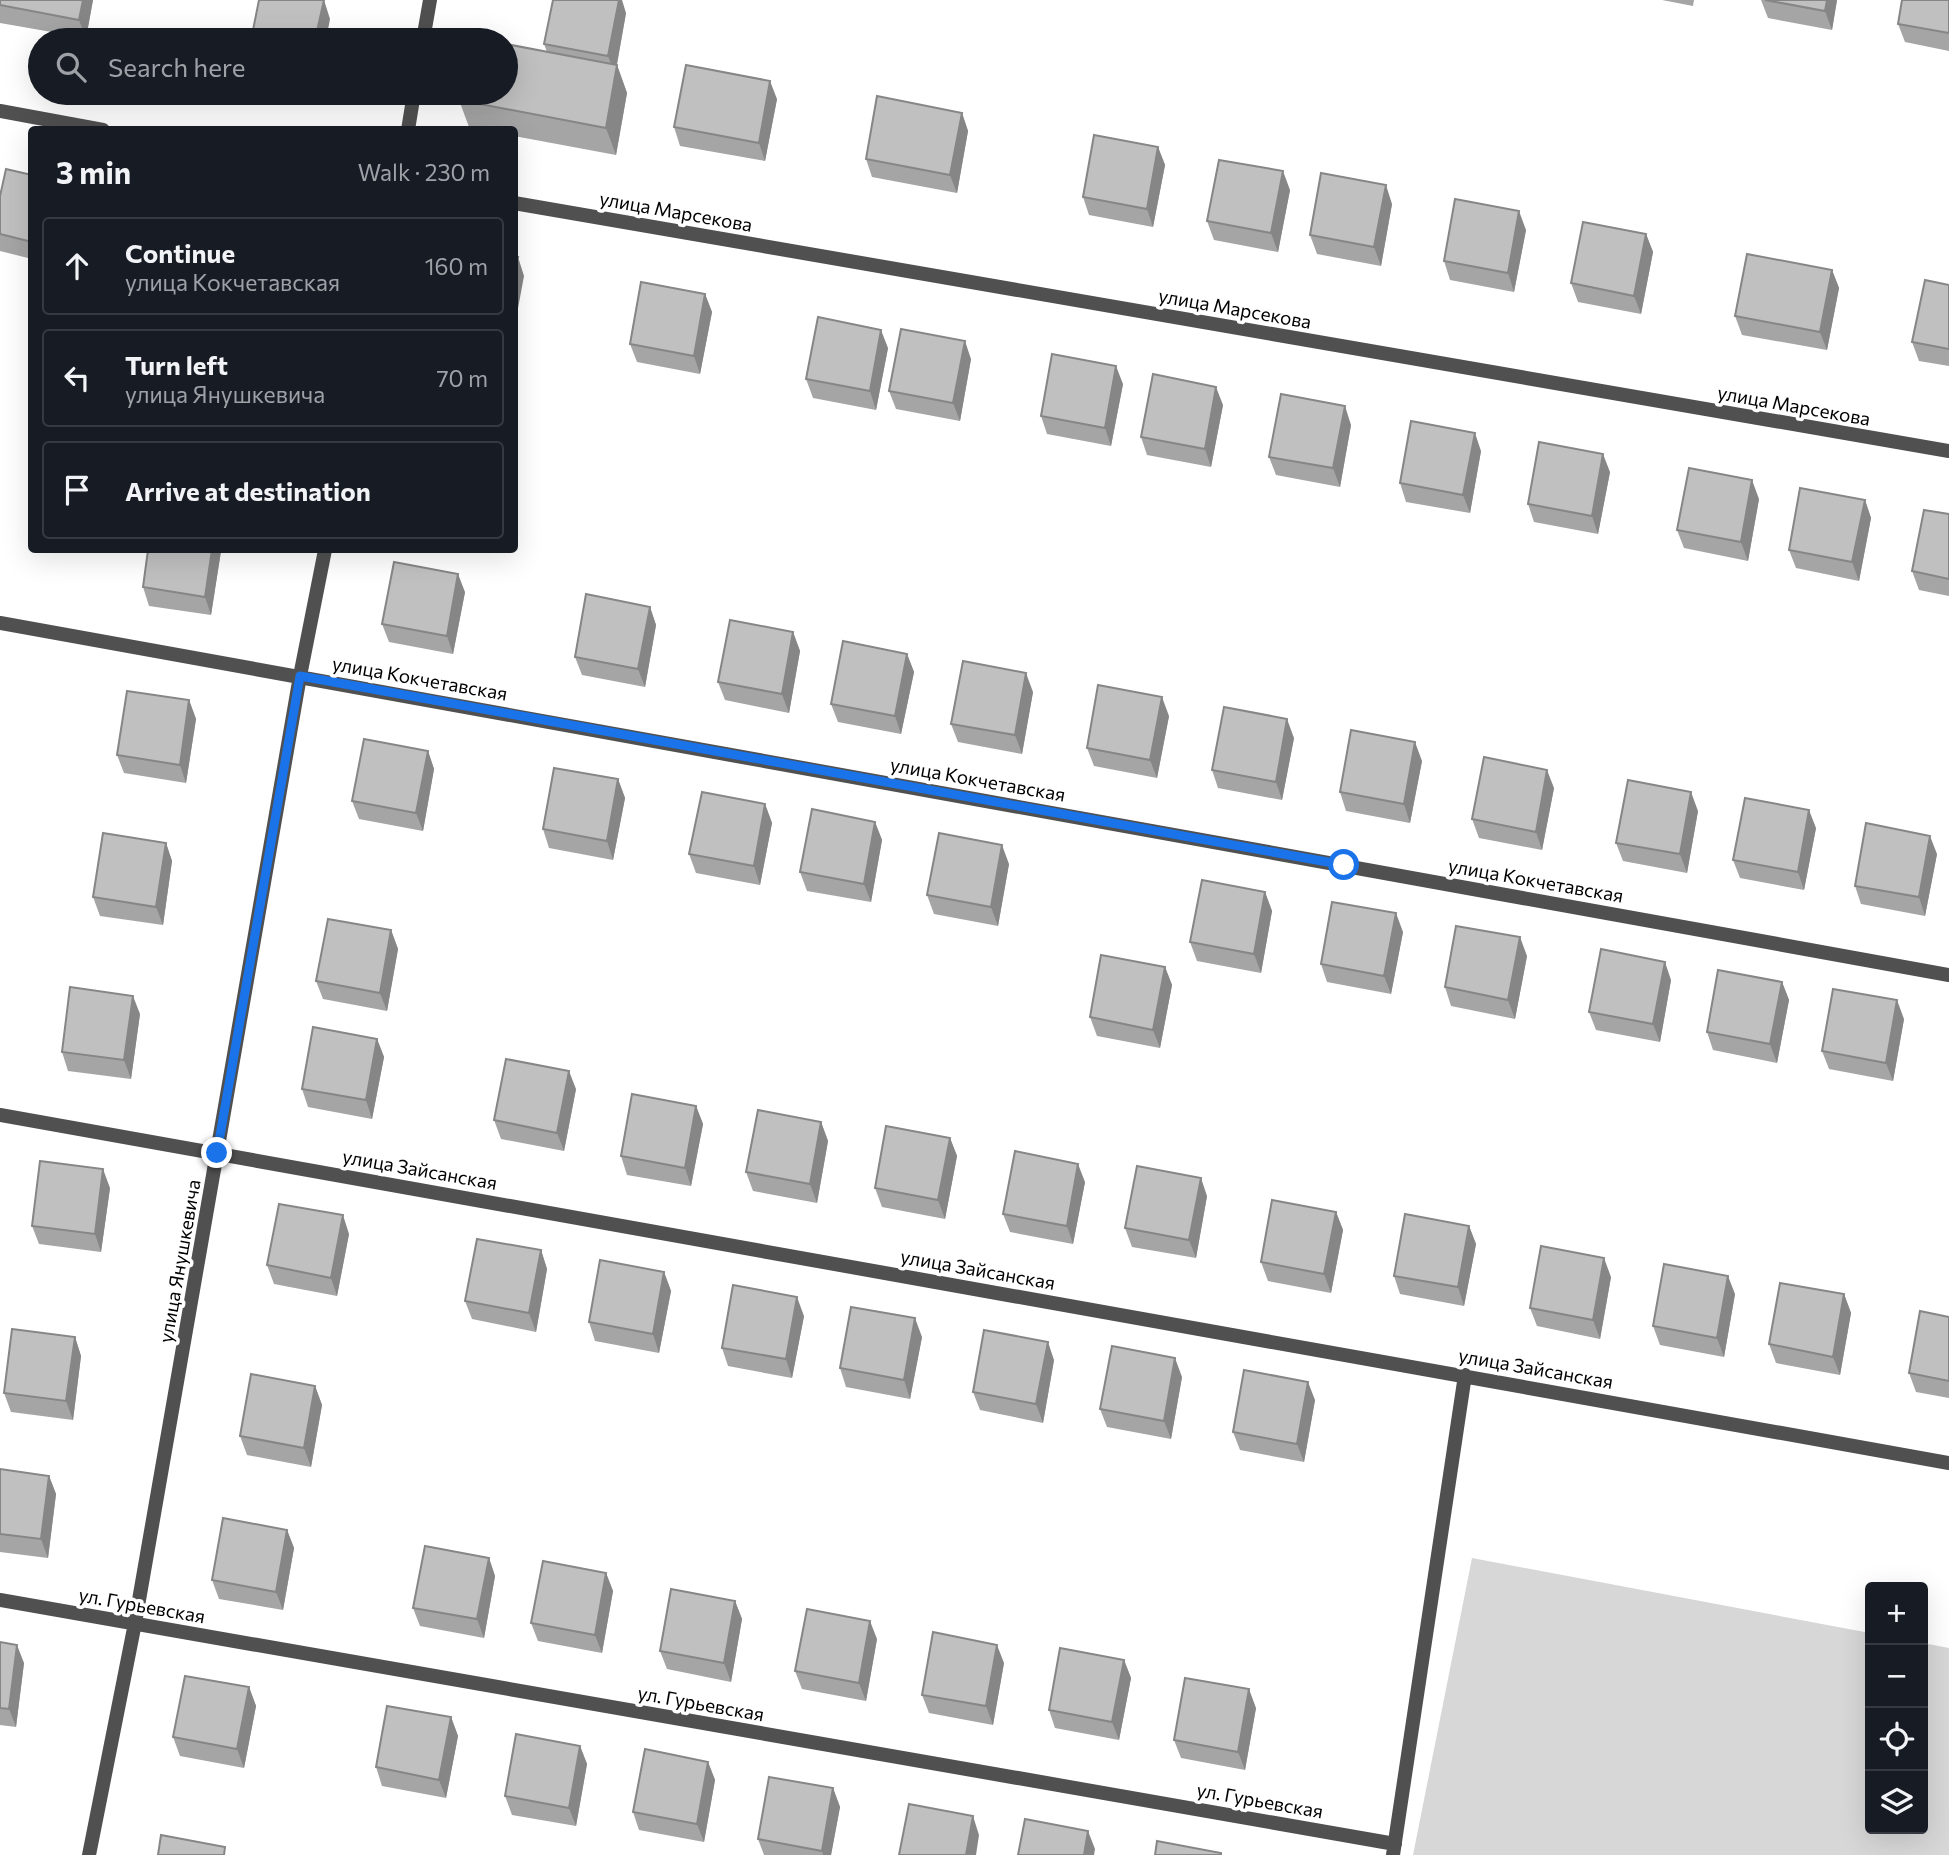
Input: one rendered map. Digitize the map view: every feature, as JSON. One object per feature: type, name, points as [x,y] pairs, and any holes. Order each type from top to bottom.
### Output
[{"type":"street","points":[[425,28],[430,0]]},
{"type":"street","points":[[409,126],[412,105]]},
{"type":"street","points":[[0,111],[81,126]]},
{"type":"street","name":"улица Марсекова","points":[[518,204],[1949,451]]},
{"type":"street","name":"улица Янушкевича","points":[[89,1855],[135,1623],[300,676],[324,553]]},
{"type":"street","name":"улица Кокчетавская","points":[[0,623],[1949,975]]},
{"type":"street","name":"улица Зайсанская","points":[[0,1115],[1949,1463]]},
{"type":"street","points":[[1394,1849],[1465,1375]]},
{"type":"street","name":"ул. Гурьевская","points":[[0,1600],[1394,1849]]},
{"type":"shaded area","points":[[1472,1558],[1865,1632],[1865,1834],[1928,1834],[1928,1644],[1949,1648],[1949,1855],[1413,1855]]},
{"type":"building","points":[[0,0],[83,0],[79,20],[0,5]]},
{"type":"building","points":[[259,0],[324,0],[318,28],[253,28]]},
{"type":"building","points":[[553,0],[619,0],[608,56],[544,44]]},
{"type":"building","points":[[1765,0],[1827,0],[1825,11]]},
{"type":"building","points":[[1902,0],[1949,0],[1949,33],[1898,24]]},
{"type":"building","points":[[518,46],[617,65],[606,128],[485,105],[518,105]]},
{"type":"building","points":[[686,65],[770,81],[759,143],[674,127]]},
{"type":"building","points":[[877,96],[962,113],[950,175],[866,159]]},
{"type":"building","points":[[1094,135],[1158,147],[1147,209],[1083,197]]},
{"type":"building","points":[[1219,160],[1283,171],[1271,233],[1207,221]]},
{"type":"building","points":[[6,169],[28,174],[28,241],[0,234],[0,196]]},
{"type":"building","points":[[1321,173],[1386,185],[1374,247],[1310,235]]},
{"type":"building","points":[[1455,199],[1519,211],[1508,273],[1444,261]]},
{"type":"building","points":[[1583,222],[1646,234],[1634,296],[1571,283]]},
{"type":"building","points":[[1747,254],[1832,270],[1820,332],[1735,316]]},
{"type":"building","points":[[1925,280],[1949,285],[1949,349],[1912,342]]},
{"type":"building","points":[[641,282],[705,294],[694,356],[630,344]]},
{"type":"building","points":[[818,317],[881,330],[870,391],[806,379]]},
{"type":"building","points":[[901,329],[965,341],[953,403],[889,391]]},
{"type":"building","points":[[1052,354],[1116,366],[1105,428],[1041,416]]},
{"type":"building","points":[[1153,374],[1216,387],[1205,449],[1141,437]]},
{"type":"building","points":[[1281,394],[1345,406],[1333,468],[1269,457]]},
{"type":"building","points":[[1411,421],[1475,433],[1463,495],[1400,483]]},
{"type":"building","points":[[1539,442],[1603,454],[1592,516],[1528,504]]},
{"type":"building","points":[[1689,468],[1752,480],[1741,542],[1677,530]]},
{"type":"building","points":[[1800,488],[1865,500],[1852,562],[1789,550]]},
{"type":"building","points":[[1924,510],[1949,514],[1949,579],[1912,571]]},
{"type":"building","points":[[148,553],[212,553],[205,597],[143,587]]},
{"type":"building","points":[[394,562],[458,574],[447,636],[382,624]]},
{"type":"building","points":[[586,594],[650,607],[638,669],[575,657]]},
{"type":"building","points":[[730,620],[793,632],[782,694],[718,682]]},
{"type":"building","points":[[843,641],[907,654],[895,716],[831,704]]},
{"type":"building","points":[[963,661],[1026,673],[1015,735],[951,724]]},
{"type":"building","points":[[1098,685],[1162,697],[1150,760],[1087,748]]},
{"type":"building","points":[[127,691],[189,700],[180,765],[117,755]]},
{"type":"building","points":[[1224,707],[1287,719],[1276,782],[1212,770]]},
{"type":"building","points":[[1351,730],[1415,742],[1404,804],[1340,792]]},
{"type":"building","points":[[364,739],[428,751],[416,813],[352,801]]},
{"type":"building","points":[[1484,757],[1547,770],[1536,832],[1472,819]]},
{"type":"building","points":[[554,768],[618,779],[607,841],[543,829]]},
{"type":"building","points":[[1628,780],[1691,792],[1680,854],[1616,843]]},
{"type":"building","points":[[702,792],[765,804],[754,866],[689,854]]},
{"type":"building","points":[[1745,798],[1809,810],[1798,872],[1733,860]]},
{"type":"building","points":[[812,809],[875,822],[864,884],[800,872]]},
{"type":"building","points":[[1866,823],[1930,836],[1919,897],[1855,886]]},
{"type":"building","points":[[103,833],[166,843],[156,907],[93,897]]},
{"type":"building","points":[[939,833],[1002,845],[991,907],[927,895]]},
{"type":"building","points":[[1202,880],[1265,892],[1254,954],[1190,942]]},
{"type":"building","points":[[1332,902],[1396,913],[1384,976],[1321,964]]},
{"type":"building","points":[[328,919],[391,930],[380,993],[316,981]]},
{"type":"building","points":[[1456,926],[1520,937],[1508,1000],[1445,987]]},
{"type":"building","points":[[1601,949],[1665,962],[1653,1024],[1589,1012]]},
{"type":"building","points":[[1101,955],[1165,967],[1153,1030],[1090,1017]]},
{"type":"building","points":[[1718,970],[1782,982],[1770,1044],[1707,1032]]},
{"type":"building","points":[[70,987],[133,996],[124,1060],[62,1052]]},
{"type":"building","points":[[1833,989],[1897,1000],[1886,1063],[1822,1051]]},
{"type":"building","points":[[313,1027],[377,1039],[366,1100],[302,1089]]},
{"type":"building","points":[[506,1059],[569,1071],[557,1133],[494,1120]]},
{"type":"building","points":[[632,1094],[696,1106],[685,1168],[621,1156]]},
{"type":"building","points":[[758,1110],[821,1122],[810,1184],[746,1172]]},
{"type":"building","points":[[886,1126],[950,1138],[938,1200],[875,1188]]},
{"type":"building","points":[[1015,1151],[1078,1164],[1067,1226],[1003,1214]]},
{"type":"building","points":[[40,1161],[103,1169],[95,1234],[32,1226]]},
{"type":"building","points":[[1137,1166],[1201,1178],[1189,1240],[1125,1228]]},
{"type":"building","points":[[1272,1200],[1336,1212],[1324,1274],[1261,1262]]},
{"type":"building","points":[[279,1204],[343,1215],[331,1278],[267,1265]]},
{"type":"building","points":[[1405,1214],[1469,1226],[1458,1287],[1394,1276]]},
{"type":"building","points":[[477,1239],[541,1250],[529,1313],[465,1301]]},
{"type":"building","points":[[1541,1246],[1604,1258],[1593,1320],[1530,1308]]},
{"type":"building","points":[[600,1260],[664,1272],[653,1334],[589,1322]]},
{"type":"building","points":[[1664,1264],[1728,1276],[1717,1338],[1653,1326]]},
{"type":"building","points":[[1780,1283],[1844,1294],[1833,1357],[1769,1344]]},
{"type":"building","points":[[733,1285],[797,1297],[786,1359],[722,1348]]},
{"type":"building","points":[[851,1307],[915,1318],[904,1380],[840,1368]]},
{"type":"building","points":[[1920,1311],[1949,1317],[1949,1381],[1909,1373]]},
{"type":"building","points":[[12,1329],[75,1337],[66,1401],[4,1393]]},
{"type":"building","points":[[984,1330],[1048,1342],[1036,1404],[973,1392]]},
{"type":"building","points":[[1112,1346],[1175,1358],[1164,1421],[1100,1409]]},
{"type":"building","points":[[1244,1370],[1308,1382],[1297,1444],[1233,1432]]},
{"type":"building","points":[[251,1374],[315,1386],[304,1448],[240,1436]]},
{"type":"building","points":[[0,1469],[49,1476],[41,1539],[0,1534]]},
{"type":"building","points":[[223,1518],[287,1530],[276,1592],[212,1580]]},
{"type":"building","points":[[425,1546],[489,1558],[477,1619],[413,1608]]},
{"type":"building","points":[[543,1561],[606,1573],[595,1635],[531,1623]]},
{"type":"building","points":[[671,1589],[735,1601],[724,1663],[660,1651]]},
{"type":"building","points":[[807,1609],[870,1621],[859,1683],[795,1671]]},
{"type":"building","points":[[933,1632],[997,1645],[986,1706],[922,1695]]},
{"type":"building","points":[[0,1642],[17,1645],[9,1709],[0,1708]]},
{"type":"building","points":[[1060,1648],[1124,1660],[1112,1722],[1049,1710]]},
{"type":"building","points":[[185,1676],[249,1687],[237,1749],[173,1737]]},
{"type":"building","points":[[1185,1678],[1249,1689],[1238,1752],[1174,1740]]},
{"type":"building","points":[[387,1706],[451,1717],[439,1780],[376,1767]]},
{"type":"building","points":[[516,1734],[580,1746],[569,1808],[505,1796]]},
{"type":"building","points":[[645,1749],[708,1762],[697,1824],[633,1812]]},
{"type":"building","points":[[769,1777],[833,1788],[822,1851],[758,1839]]},
{"type":"building","points":[[909,1804],[973,1816],[966,1855],[899,1855]]},
{"type":"building","points":[[1025,1819],[1088,1831],[1084,1855],[1018,1855]]},
{"type":"building","points":[[161,1835],[225,1847],[224,1855],[158,1855]]},
{"type":"building","points":[[1157,1841],[1221,1853],[1221,1855],[1155,1855]]},
{"type":"route","points":[[217,1153],[300,676],[1344,865]]}]
